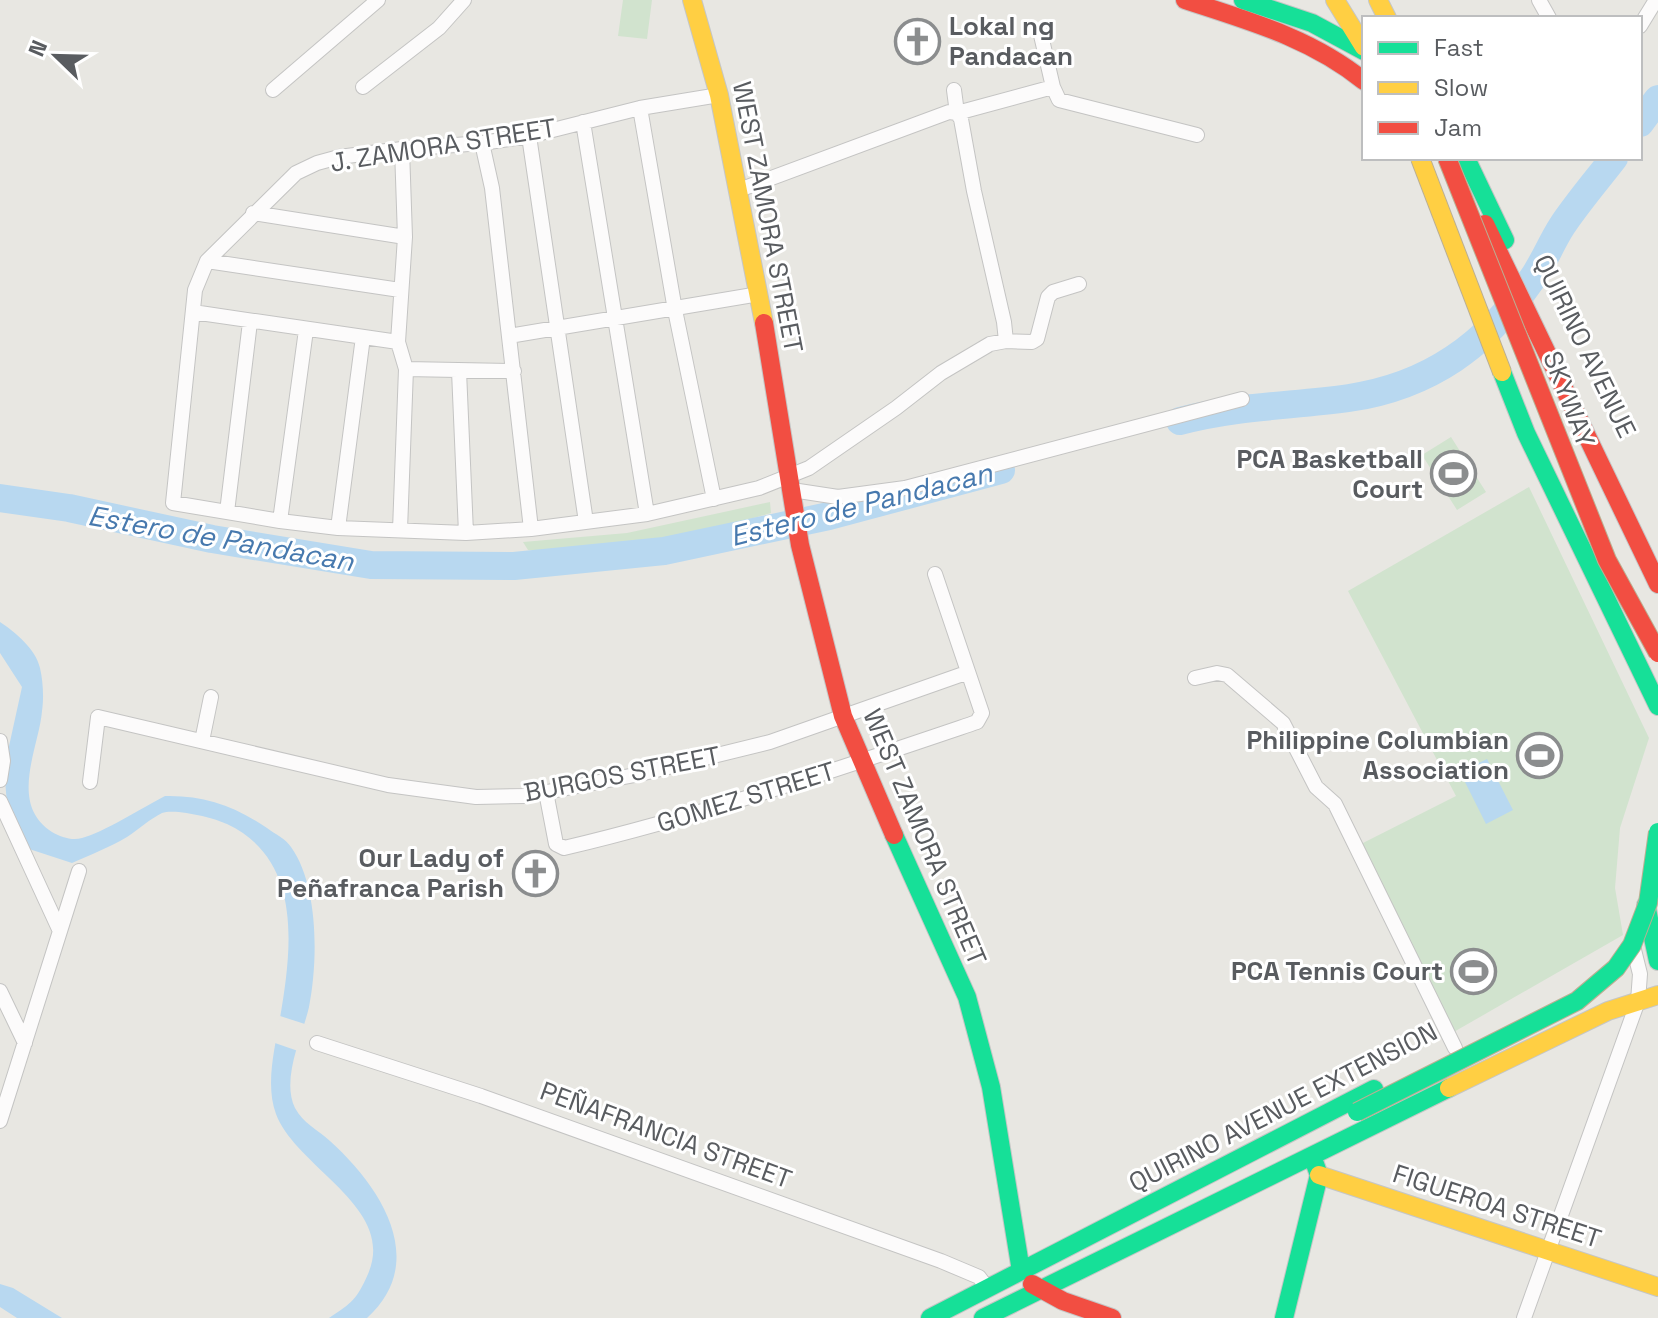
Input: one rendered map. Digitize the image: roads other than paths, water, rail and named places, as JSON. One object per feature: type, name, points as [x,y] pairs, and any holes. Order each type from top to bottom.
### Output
[{"type":"main road","name":"WEST ZAMORA STREET","points":[[692,0],[719,95],[759,294],[799,539],[843,716],[860,761],[967,997],[991,1087],[1021,1271]]},
{"type":"main road","points":[[1185,0],[1253,22],[1310,46],[1362,80]]},
{"type":"main road","points":[[1243,0],[1312,23],[1362,48]]},
{"type":"main road","points":[[1335,0],[1362,46]]},
{"type":"main road","points":[[1418,160],[1483,294],[1539,432],[1658,683]]},
{"type":"main road","points":[[1418,160],[1526,433],[1658,706]]},
{"type":"main road","points":[[1447,160],[1511,265]]},
{"type":"main road","name":"SKYWAY","points":[[1447,160],[1607,560],[1658,653]]},
{"type":"main road","name":"SKYWAY","points":[[1455,160],[1511,265],[1658,584]]},
{"type":"main road","name":"QUIRINO AVENUE","points":[[1467,160],[1511,265],[1658,556]]},
{"type":"main road","points":[[1508,355],[1560,437],[1658,636]]},
{"type":"main road","points":[[1656,956],[1649,930],[1646,883],[1657,833]]},
{"type":"main road","points":[[1357,1112],[1577,1001],[1616,968],[1632,945],[1648,903],[1657,833]]},
{"type":"main road","name":"QUIRINO AVENUE EXTENSION","points":[[930,1318],[1607,972],[1634,950],[1649,930]]},
{"type":"main road","name":"QUIRINO AVENUE EXTENSION","points":[[983,1318],[1608,1011],[1658,995]]},
{"type":"main road","points":[[1284,1318],[1319,1175],[1312,1154],[1297,1128]]},
{"type":"main road","name":"FIGUEROA STREET","points":[[1319,1175],[1658,1287]]},
{"type":"main road","points":[[1021,1271],[1040,1289],[1063,1301],[1112,1318]]},
{"type":"street","points":[[273,90],[378,0]]},
{"type":"street","points":[[363,87],[439,28],[464,0]]},
{"type":"street","points":[[1642,23],[1656,0]]},
{"type":"street","points":[[1040,31],[1059,100],[1197,135]]},
{"type":"street","points":[[739,190],[949,112],[957,113],[1053,87]]},
{"type":"street","points":[[954,90],[1006,341]]},
{"type":"street","name":"J. ZAMORA STREET","points":[[227,512],[173,503],[195,290],[207,261],[296,173],[339,157],[529,136],[640,108],[719,95]]},
{"type":"street","points":[[640,108],[675,310],[714,499]]},
{"type":"street","points":[[583,122],[647,514]]},
{"type":"street","points":[[529,136],[586,522]]},
{"type":"street","points":[[482,143],[492,188],[531,529]]},
{"type":"street","points":[[400,530],[406,369],[398,342],[405,237],[402,149]]},
{"type":"street","points":[[253,213],[405,237]]},
{"type":"street","points":[[207,261],[400,290]]},
{"type":"street","points":[[792,488],[809,468],[941,373],[990,344],[1032,342],[1037,339],[1048,297],[1053,292],[1079,284]]},
{"type":"street","points":[[509,336],[759,294]]},
{"type":"street","points":[[193,312],[398,342]]},
{"type":"street","points":[[250,322],[227,512],[338,528],[466,533],[531,529],[647,514],[759,488],[792,488],[838,497],[905,488],[1242,399]]},
{"type":"street","points":[[280,521],[306,330]]},
{"type":"street","points":[[338,528],[363,337]]},
{"type":"street","points":[[406,369],[514,371]]},
{"type":"street","points":[[459,371],[466,533]]},
{"type":"street","points":[[935,574],[966,673]]},
{"type":"street","name":"BURGOS STREET","points":[[90,782],[98,717],[388,785],[476,797],[526,796],[640,774],[776,740],[966,673]]},
{"type":"street","name":"GOMEZ STREET","points":[[546,792],[556,844],[564,848],[630,832],[737,801],[977,722],[982,716],[966,673]]},
{"type":"street","points":[[1195,678],[1217,673],[1227,675],[1283,723],[1316,787],[1335,804],[1455,1048]]},
{"type":"street","points":[[202,741],[211,697]]},
{"type":"street","points":[[0,741],[3,761],[0,780]]},
{"type":"street","points":[[0,801],[59,929]]},
{"type":"street","points":[[0,1121],[79,871]]},
{"type":"street","points":[[1634,950],[1640,974],[1638,1001]]},
{"type":"street","points":[[1524,1318],[1656,956]]},
{"type":"street","points":[[0,991],[25,1043]]},
{"type":"street","name":"PEÑAFRANCIA STREET","points":[[317,1043],[494,1101],[941,1261],[979,1277],[988,1289]]},
{"type":"water","points":[[0,622],[30,648],[40,668],[43,706],[29,775],[29,791],[31,806],[39,820],[52,832],[67,838],[82,838],[165,796],[192,797],[218,803],[255,820],[286,842],[300,863],[311,903],[315,947],[309,1007],[291,1071],[291,1097],[302,1118],[349,1159],[366,1180],[391,1225],[396,1249],[395,1273],[386,1296],[367,1318],[329,1318],[353,1300],[368,1274],[373,1250],[369,1228],[357,1208],[287,1134],[273,1102],[272,1066],[289,935],[280,883],[269,860],[252,840],[227,824],[176,812],[162,813],[120,841],[72,863],[23,847],[8,815],[4,769],[22,687],[0,653]]},
{"type":"water","points":[[1487,759],[1513,810],[1486,824],[1460,772]]},
{"type":"water","points":[[0,1284],[13,1288],[62,1318],[17,1318],[0,1307]]},
{"type":"waterway","name":"Estero de Pandacan","points":[[1642,120],[1658,99]]},
{"type":"waterway","name":"Estero de Pandacan","points":[[1180,421],[1222,412],[1378,392],[1405,384],[1454,359],[1514,303],[1536,273],[1568,217],[1612,160]]},
{"type":"waterway","name":"Estero de Pandacan","points":[[0,498],[69,508],[212,539],[371,565],[514,566],[664,551],[829,516],[1001,470]]},
{"type":"place","name":"Lokal ng Pandacan","points":[[918,41]]},
{"type":"place","name":"PCA Basketball Court","points":[[1454,474]]},
{"type":"place","name":"Philippine Columbian Association","points":[[1540,755]]},
{"type":"place","name":"Our Lady of Peñafranca Parish","points":[[535,873]]},
{"type":"place","name":"PCA Tennis Court","points":[[1474,971]]}]
